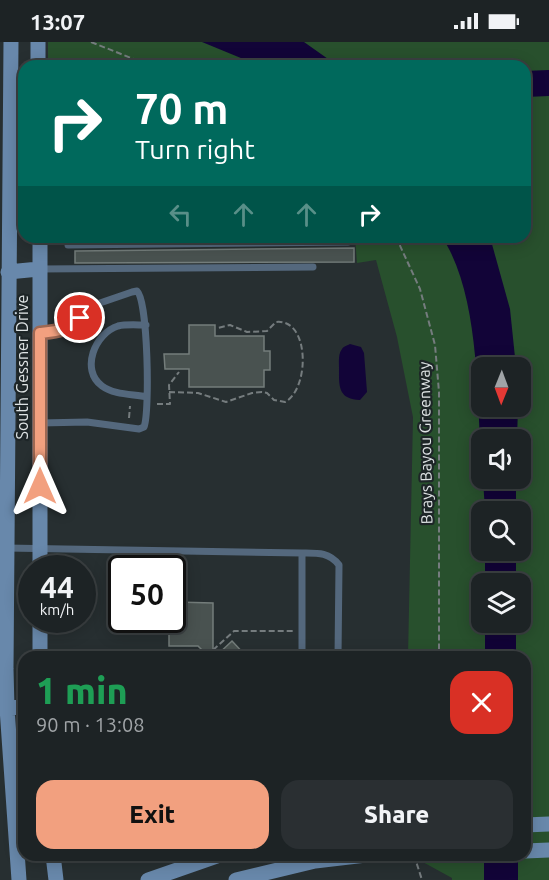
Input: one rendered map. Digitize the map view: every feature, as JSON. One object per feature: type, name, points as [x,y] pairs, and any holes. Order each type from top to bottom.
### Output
[{"type":"main road","name":"South Gessner Drive","points":[[11,42],[3,708],[6,771],[19,880]]},
{"type":"main road","points":[[38,43],[38,60]]},
{"type":"main road","name":"South Gessner Drive","points":[[40,243],[40,555]]},
{"type":"main road","points":[[8,272],[39,269]]},
{"type":"main road","points":[[40,633],[40,651]]},
{"type":"main road","points":[[531,825],[549,824]]},
{"type":"main road","points":[[531,851],[549,850]]},
{"type":"main road","points":[[54,861],[56,880]]},
{"type":"main road","points":[[148,880],[203,861]]},
{"type":"main road","points":[[236,880],[278,862],[302,861]]},
{"type":"lane","points":[[68,243],[68,245],[151,243]]},
{"type":"lane","points":[[39,269],[313,267]]},
{"type":"lane","points":[[40,333],[68,329],[98,304],[137,291],[142,297],[146,325],[146,424],[141,428],[87,422],[40,423]]},
{"type":"lane","points":[[146,325],[118,326],[105,334],[92,354],[93,372],[97,381],[104,387],[147,401]]},
{"type":"lane","points":[[6,548],[324,554],[334,558],[339,565],[338,651]]},
{"type":"lane","points":[[302,553],[302,651]]},
{"type":"path","points":[[91,42],[136,60]]},
{"type":"path","name":"Brays Bayou Greenway","points":[[399,243],[420,289],[435,345],[439,392],[439,651]]},
{"type":"path","points":[[169,392],[198,393],[226,402],[262,392],[267,393],[276,401],[285,402],[296,394],[302,377],[303,354],[292,325],[276,322],[267,331],[247,332],[230,325],[218,328]]},
{"type":"path","points":[[125,421],[129,418],[130,406],[147,401],[170,404],[170,385],[178,372]]},
{"type":"path","points":[[213,650],[234,631],[302,631]]},
{"type":"path","points":[[416,861],[422,880]]},
{"type":"green space","points":[[48,42],[549,42],[549,880],[452,880],[421,861],[531,861],[531,651],[408,651],[413,417],[397,337],[376,260],[357,263],[355,243],[531,243],[531,60],[48,60]]},
{"type":"shaded area","points":[[202,42],[304,42],[330,60],[246,60]]},
{"type":"shaded area","points":[[445,243],[492,243],[510,309],[515,357],[475,357],[470,315],[463,286]]},
{"type":"shaded area","points":[[350,344],[361,347],[364,353],[367,392],[360,400],[347,397],[341,390],[339,381],[340,353]]},
{"type":"shaded area","points":[[479,417],[518,417],[517,429],[480,429]]},
{"type":"shaded area","points":[[484,489],[516,489],[516,501],[484,501]]},
{"type":"shaded area","points":[[485,561],[516,561],[516,573],[485,573]]},
{"type":"shaded area","points":[[485,633],[516,633],[516,651],[485,651]]},
{"type":"shaded area","points":[[484,861],[518,861],[518,880],[484,880]]},
{"type":"building","points":[[354,248],[354,262],[75,263],[75,251]]},
{"type":"building","points":[[189,325],[215,325],[215,336],[264,336],[264,351],[270,351],[270,370],[264,370],[264,387],[189,387],[189,369],[165,369],[164,354],[189,354]]},
{"type":"building","points":[[186,602],[213,603],[213,651],[203,651],[198,646],[169,646],[169,633],[186,633]]},
{"type":"building","points":[[232,641],[241,651],[221,651]]},
{"type":"waterway","points":[[531,84],[549,83]]},
{"type":"route","points":[[40,486],[40,333],[68,329],[80,318]]}]
